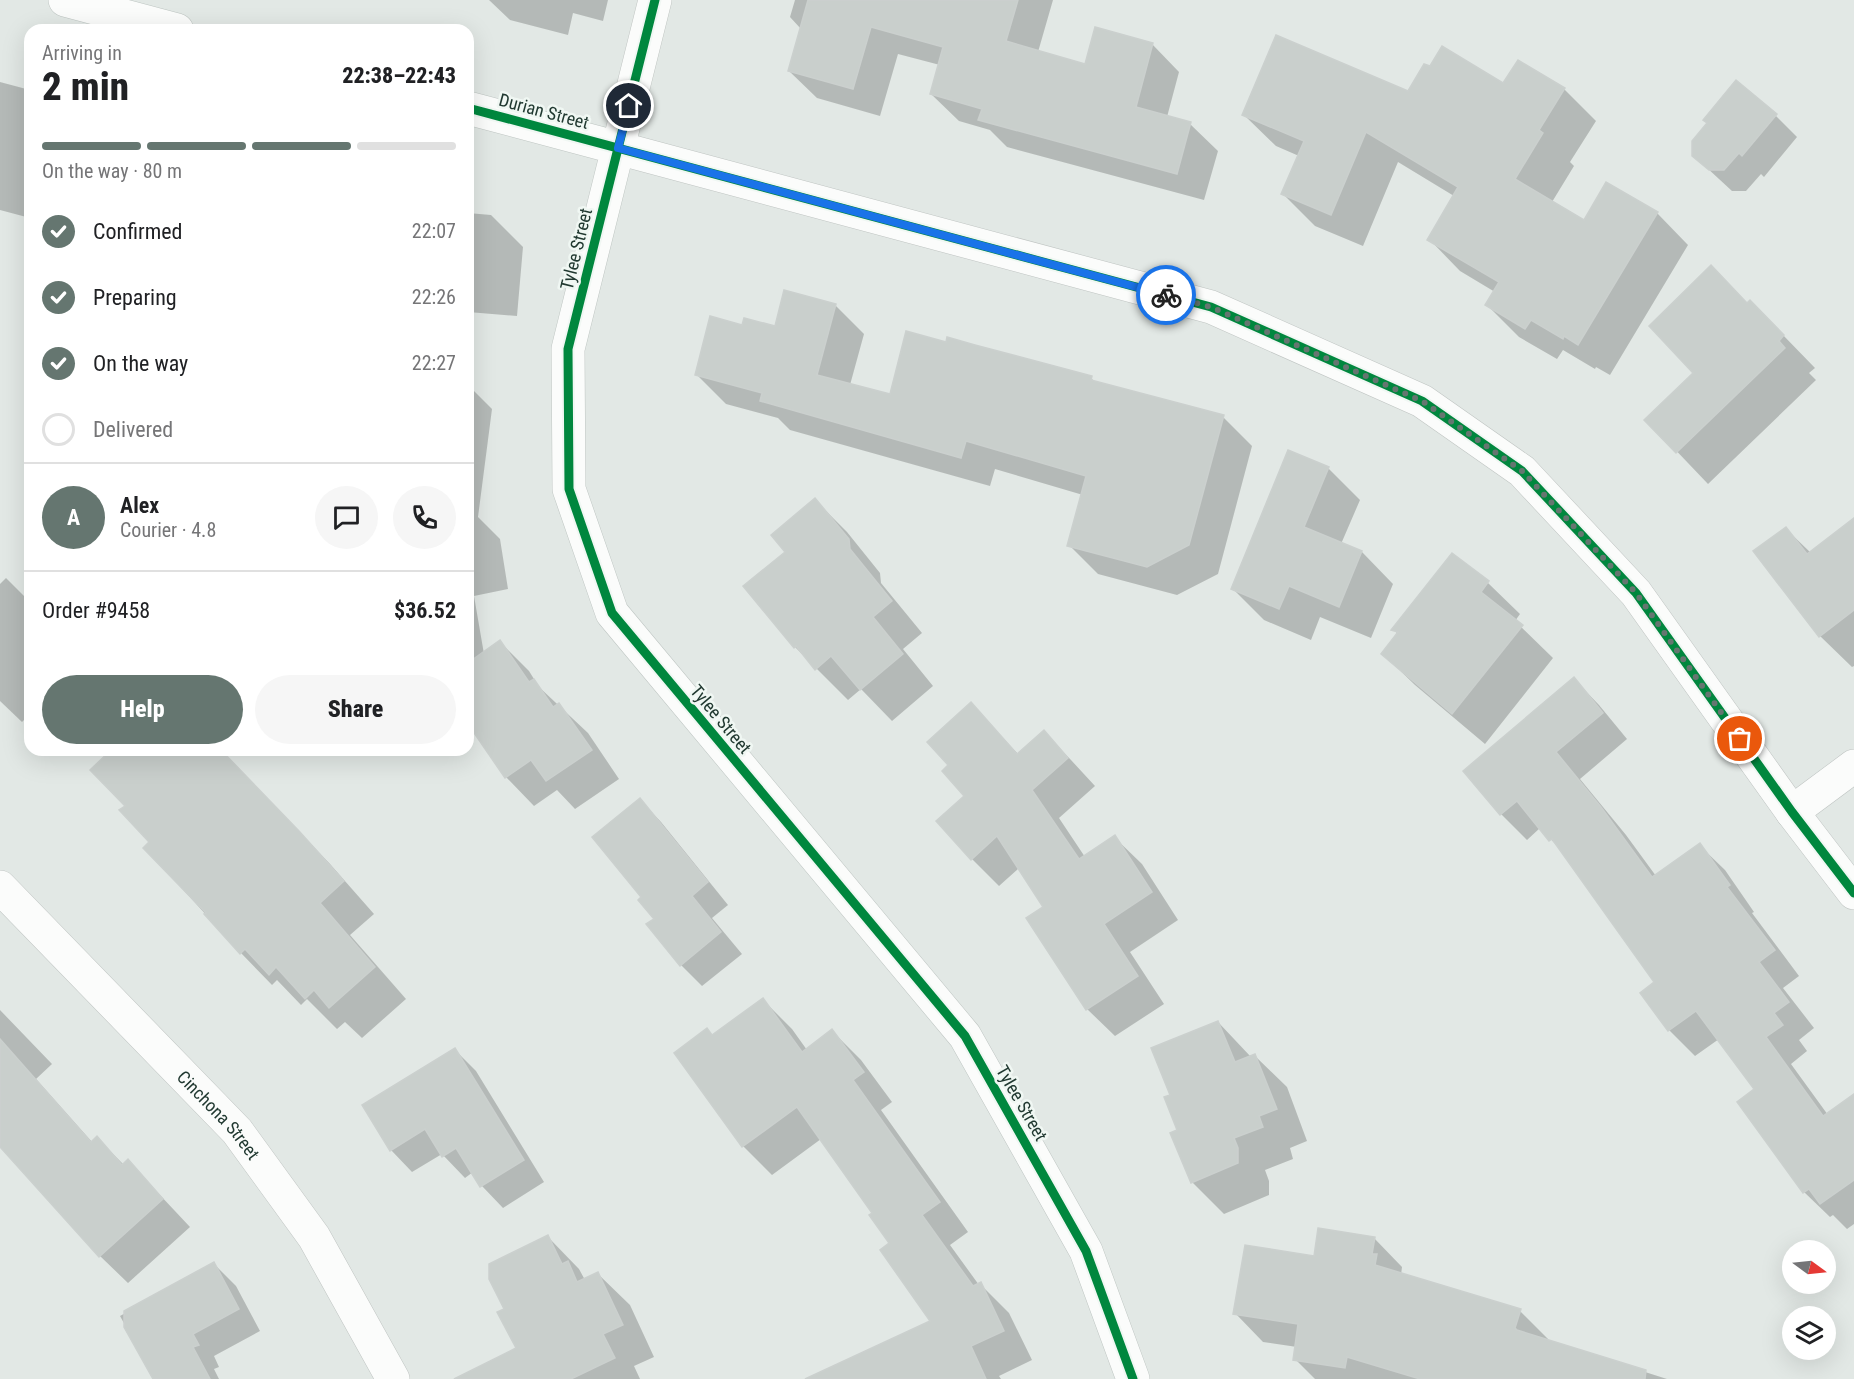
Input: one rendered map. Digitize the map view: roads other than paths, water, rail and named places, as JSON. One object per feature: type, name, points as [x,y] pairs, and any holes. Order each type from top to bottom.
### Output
[{"type":"street","points":[[65,0],[155,24]]},
{"type":"street","name":"Tylee Street","points":[[655,0],[568,349],[569,489],[612,613],[965,1036],[1086,1251],[1133,1379]]},
{"type":"street","name":"Durian Street","points":[[474,110],[1211,307],[1422,401],[1522,471],[1636,593],[1792,812],[1854,893]]},
{"type":"street","points":[[1792,812],[1854,766]]},
{"type":"street","name":"Cinchona Street","points":[[0,887],[237,1131],[314,1237],[393,1379]]}]
